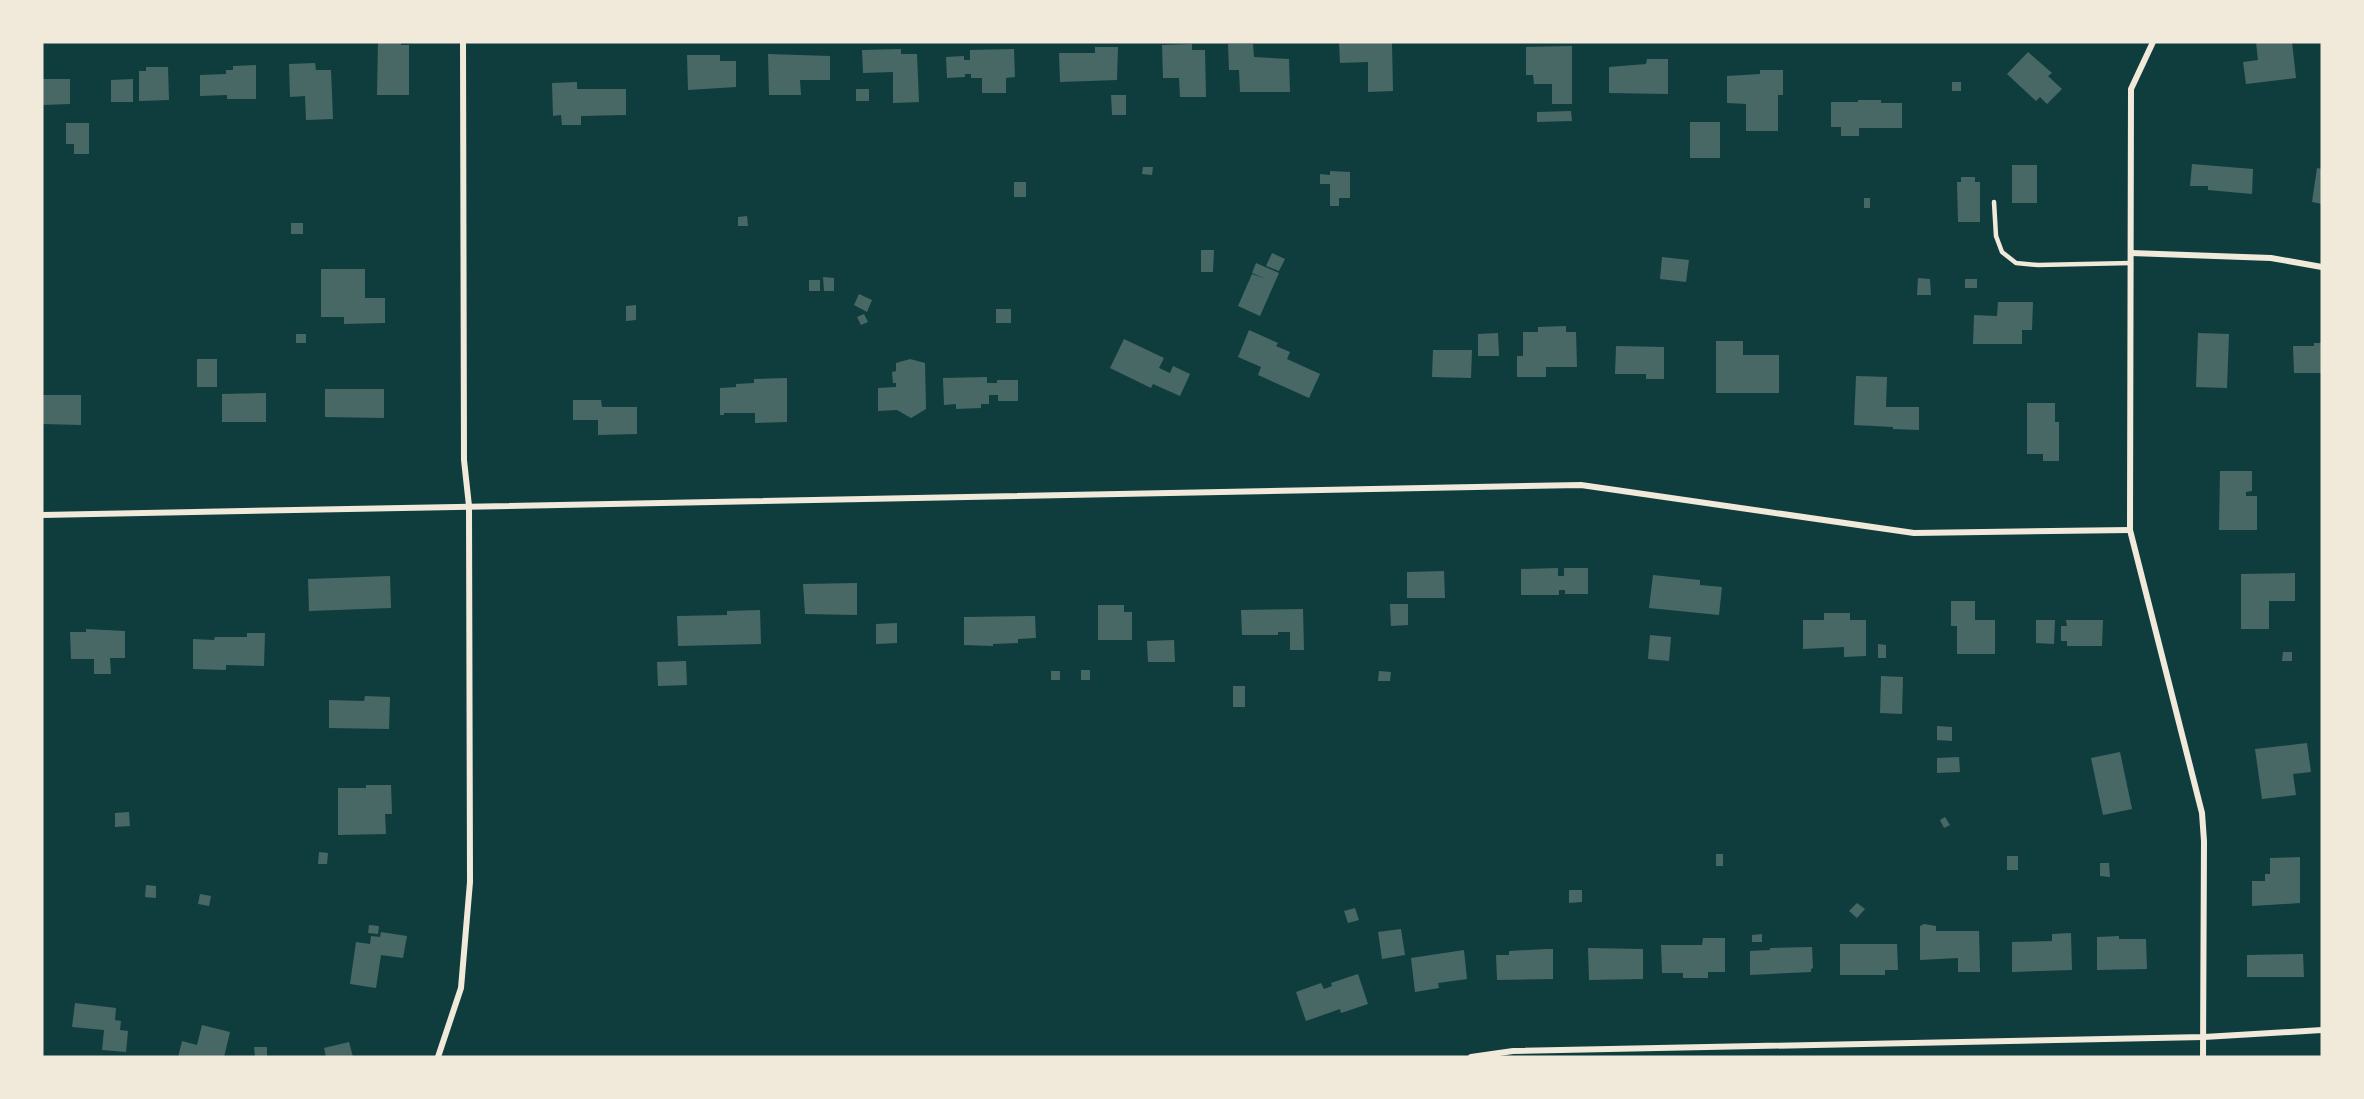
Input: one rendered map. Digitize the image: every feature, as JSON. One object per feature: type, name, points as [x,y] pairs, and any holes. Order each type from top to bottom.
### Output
[{"type":"street","points":[[438,1057],[460,988],[470,882],[469,506],[464,460],[463,42]]},
{"type":"street","points":[[2153,42],[2131,89],[2130,530],[2202,813],[2204,841],[2203,1057]]},
{"type":"street","points":[[2131,253],[2271,258],[2322,267]]},
{"type":"street","points":[[42,515],[1581,485],[1914,533],[2130,530]]},
{"type":"street","points":[[1472,1057],[1513,1051],[2204,1037],[2322,1030]]},
{"type":"lane","points":[[1994,202],[1995,236],[2002,252],[2016,263],[2038,265],[2131,263]]},
{"type":"building","points":[[378,42],[401,42],[401,45],[409,45],[409,95],[377,95]]},
{"type":"building","points":[[1339,42],[1392,43],[1393,91],[1368,92],[1368,62],[1340,63]]},
{"type":"building","points":[[2256,42],[2292,42],[2296,78],[2246,84],[2243,62],[2258,60]]},
{"type":"building","points":[[1192,44],[1192,50],[1205,50],[1206,97],[1180,97],[1179,78],[1163,78],[1162,45]]},
{"type":"building","points":[[1228,44],[1253,44],[1254,57],[1289,59],[1290,92],[1240,92],[1239,70],[1229,70]]},
{"type":"building","points":[[1572,46],[1572,104],[1552,104],[1552,84],[1534,84],[1533,75],[1526,75],[1526,47]]},
{"type":"building","points":[[1095,47],[1118,47],[1117,80],[1060,82],[1059,53],[1095,53]]},
{"type":"building","points":[[901,49],[901,54],[917,54],[919,102],[893,103],[893,72],[863,73],[862,50]]},
{"type":"building","points":[[1014,49],[1015,77],[1006,78],[1006,93],[982,93],[982,78],[971,78],[971,74],[965,74],[965,77],[947,78],[946,57],[964,56],[964,60],[970,60],[970,50]]},
{"type":"building","points":[[2028,52],[2052,73],[2048,76],[2062,89],[2047,104],[2040,97],[2036,101],[2007,74]]},
{"type":"building","points":[[768,54],[830,56],[830,80],[800,80],[801,95],[769,95]]},
{"type":"building","points":[[687,55],[720,55],[720,61],[736,61],[736,87],[688,90]]},
{"type":"building","points":[[1647,59],[1668,59],[1668,94],[1609,93],[1609,67],[1646,64]]},
{"type":"building","points":[[315,63],[316,70],[331,70],[333,119],[306,120],[305,96],[290,97],[289,64]]},
{"type":"building","points":[[256,65],[256,99],[227,99],[227,95],[200,96],[200,75],[226,74],[226,70],[233,70],[233,66]]},
{"type":"building","points":[[146,67],[168,67],[169,100],[139,101],[139,71],[146,71]]},
{"type":"building","points":[[1760,70],[1783,70],[1783,95],[1778,95],[1778,131],[1746,131],[1746,104],[1727,103],[1727,76],[1760,74]]},
{"type":"building","points":[[42,77],[44,79],[70,79],[70,104],[42,105]]},
{"type":"building","points":[[133,79],[133,102],[111,102],[111,80]]},
{"type":"building","points":[[577,82],[577,89],[626,89],[626,115],[581,116],[581,125],[562,125],[561,115],[553,116],[552,83]]},
{"type":"building","points":[[1952,82],[1961,82],[1961,91],[1952,91]]},
{"type":"building","points":[[856,89],[869,89],[869,101],[856,101]]},
{"type":"building","points":[[1111,95],[1126,95],[1126,115],[1112,115]]},
{"type":"building","points":[[1858,100],[1902,103],[1902,128],[1859,128],[1859,136],[1841,136],[1841,127],[1831,127],[1831,102],[1858,102]]},
{"type":"building","points":[[1571,111],[1572,121],[1537,122],[1537,112]]},
{"type":"building","points":[[1690,122],[1720,122],[1720,158],[1690,158]]},
{"type":"building","points":[[66,123],[89,123],[89,154],[74,154],[74,144],[66,144]]},
{"type":"building","points":[[2192,164],[2253,169],[2252,194],[2208,190],[2208,186],[2190,186]]},
{"type":"building","points":[[2012,165],[2037,165],[2037,203],[2012,203]]},
{"type":"building","points":[[1143,167],[1153,167],[1152,175],[1142,174]]},
{"type":"building","points":[[2317,168],[2322,169],[2322,204],[2312,202]]},
{"type":"building","points":[[1330,171],[1350,172],[1350,198],[1339,198],[1339,206],[1330,206],[1330,184],[1320,184],[1320,174],[1330,175]]},
{"type":"building","points":[[1961,177],[1975,177],[1975,182],[1980,182],[1980,222],[1958,222],[1957,182],[1961,182]]},
{"type":"building","points":[[1014,182],[1026,182],[1026,197],[1014,197]]},
{"type":"building","points":[[1864,198],[1870,198],[1870,208],[1864,208]]},
{"type":"building","points":[[747,216],[748,226],[738,226],[738,217]]},
{"type":"building","points":[[291,223],[303,223],[303,234],[291,234]]},
{"type":"building","points":[[1201,250],[1214,250],[1213,272],[1201,272]]},
{"type":"building","points":[[1272,253],[1285,259],[1279,271],[1266,266]]},
{"type":"building","points":[[1662,257],[1689,260],[1686,282],[1660,279]]},
{"type":"building","points":[[1256,263],[1279,273],[1260,316],[1238,306],[1252,274],[1266,279],[1252,273]]},
{"type":"building","points":[[321,269],[365,269],[365,298],[385,298],[385,323],[344,324],[344,317],[321,317]]},
{"type":"building","points":[[823,277],[834,278],[834,291],[824,291]]},
{"type":"building","points":[[1918,278],[1930,279],[1931,295],[1917,295]]},
{"type":"building","points":[[1965,279],[1977,279],[1977,288],[1965,288]]},
{"type":"building","points":[[809,280],[820,280],[820,291],[809,291]]},
{"type":"building","points":[[859,294],[872,300],[867,312],[854,305]]},
{"type":"building","points":[[1998,302],[2033,302],[2032,330],[2022,330],[2022,344],[1973,344],[1974,315],[1997,316]]},
{"type":"building","points":[[636,305],[636,320],[626,321],[626,306]]},
{"type":"building","points":[[996,309],[1011,309],[1011,323],[996,323]]},
{"type":"building","points":[[864,314],[868,322],[861,325],[857,317]]},
{"type":"building","points":[[1566,326],[1566,332],[1576,332],[1577,367],[1546,367],[1546,377],[1517,377],[1517,356],[1523,356],[1523,332],[1538,332],[1538,327]]},
{"type":"building","points":[[1249,330],[1278,343],[1276,346],[1290,352],[1287,359],[1320,374],[1309,398],[1258,375],[1261,367],[1238,357]]},
{"type":"building","points":[[1498,333],[1499,356],[1478,356],[1478,334]]},
{"type":"building","points":[[2198,333],[2229,334],[2227,388],[2196,387]]},
{"type":"building","points":[[296,334],[306,334],[306,343],[296,343]]},
{"type":"building","points":[[1124,339],[1164,358],[1159,368],[1170,373],[1173,366],[1190,374],[1180,396],[1153,384],[1151,388],[1110,368]]},
{"type":"building","points":[[1716,341],[1743,341],[1743,355],[1779,355],[1779,393],[1716,393]]},
{"type":"building","points":[[2314,343],[2322,343],[2322,373],[2294,373],[2293,346],[2314,346]]},
{"type":"building","points":[[1616,346],[1664,347],[1664,379],[1646,379],[1646,374],[1615,374]]},
{"type":"building","points":[[1433,350],[1472,350],[1471,378],[1432,377]]},
{"type":"building","points":[[197,359],[217,359],[217,387],[197,387]]},
{"type":"building","points":[[910,359],[925,363],[926,409],[911,418],[897,410],[878,411],[878,388],[896,387],[896,383],[893,383],[892,372],[896,371],[896,363]]},
{"type":"building","points":[[1856,376],[1887,377],[1886,407],[1919,407],[1919,430],[1854,425]]},
{"type":"building","points":[[987,377],[987,383],[997,383],[997,380],[1018,380],[1018,401],[998,401],[998,395],[989,395],[989,404],[981,404],[981,408],[956,409],[956,404],[944,405],[943,378]]},
{"type":"building","points":[[787,378],[787,422],[755,423],[755,413],[720,415],[720,388],[754,383],[754,379]]},
{"type":"building","points":[[325,389],[384,389],[384,418],[325,417]]},
{"type":"building","points":[[266,393],[266,422],[222,422],[222,394]]},
{"type":"building","points":[[42,395],[81,395],[81,425],[42,424]]},
{"type":"building","points":[[573,400],[601,400],[602,407],[637,407],[637,434],[598,435],[598,420],[573,420]]},
{"type":"building","points":[[2027,403],[2055,403],[2055,422],[2059,422],[2059,461],[2043,461],[2043,454],[2027,454]]},
{"type":"building","points":[[2220,471],[2252,471],[2252,491],[2246,492],[2246,496],[2257,496],[2257,530],[2219,530]]},
{"type":"building","points":[[1558,568],[1558,576],[1564,576],[1564,568],[1588,568],[1588,594],[1565,594],[1565,590],[1559,590],[1559,595],[1521,595],[1521,569]]},
{"type":"building","points":[[1444,571],[1445,598],[1407,598],[1407,572]]},
{"type":"building","points":[[2295,573],[2295,601],[2269,601],[2269,629],[2241,629],[2241,574]]},
{"type":"building","points":[[1653,575],[1700,580],[1700,585],[1722,587],[1719,615],[1649,608]]},
{"type":"building","points":[[390,576],[391,608],[309,611],[308,579]]},
{"type":"building","points":[[857,583],[857,615],[805,614],[803,584]]},
{"type":"building","points":[[1951,601],[1975,601],[1975,620],[1995,620],[1995,654],[1957,654],[1957,626],[1951,626]]},
{"type":"building","points":[[1390,604],[1408,604],[1408,625],[1391,626]]},
{"type":"building","points":[[1098,605],[1124,605],[1124,612],[1132,612],[1132,640],[1098,640]]},
{"type":"building","points":[[1303,609],[1304,650],[1290,650],[1290,632],[1278,632],[1278,635],[1242,635],[1241,610]]},
{"type":"building","points":[[760,610],[761,644],[678,646],[677,616],[727,615],[727,611]]},
{"type":"building","points":[[1824,613],[1850,613],[1850,620],[1866,620],[1866,656],[1844,657],[1844,647],[1803,649],[1803,620],[1824,620]]},
{"type":"building","points":[[1035,616],[1036,638],[1018,639],[1018,643],[993,644],[993,646],[964,645],[964,617]]},
{"type":"building","points":[[2036,620],[2055,620],[2054,644],[2036,643]]},
{"type":"building","points":[[2066,620],[2103,620],[2102,646],[2067,646],[2067,641],[2061,641],[2061,626],[2067,626]]},
{"type":"building","points":[[897,623],[897,643],[876,644],[876,624]]},
{"type":"building","points":[[86,629],[125,631],[125,658],[110,658],[111,674],[94,674],[94,659],[71,659],[70,632],[86,632]]},
{"type":"building","points":[[247,633],[265,633],[264,666],[226,665],[226,670],[193,669],[193,639],[247,637]]},
{"type":"building","points":[[1650,635],[1671,637],[1669,661],[1648,659]]},
{"type":"building","points":[[1174,640],[1175,662],[1148,662],[1147,641]]},
{"type":"building","points":[[1878,644],[1886,645],[1886,658],[1878,658]]},
{"type":"building","points":[[2283,652],[2292,652],[2292,661],[2282,661]]},
{"type":"building","points":[[686,661],[687,685],[658,686],[657,662]]},
{"type":"building","points":[[1081,670],[1090,670],[1090,680],[1081,680]]},
{"type":"building","points":[[1051,671],[1060,671],[1060,680],[1051,680]]},
{"type":"building","points":[[1379,671],[1391,672],[1390,681],[1378,681]]},
{"type":"building","points":[[1881,676],[1903,677],[1902,714],[1880,713]]},
{"type":"building","points":[[1233,686],[1245,686],[1245,707],[1233,707]]},
{"type":"building","points":[[365,696],[390,697],[389,729],[329,728],[329,700],[364,701]]},
{"type":"building","points":[[1937,726],[1952,727],[1952,741],[1937,740]]},
{"type":"building","points":[[2307,743],[2311,772],[2293,774],[2296,795],[2262,799],[2255,749]]},
{"type":"building","points":[[2120,752],[2132,809],[2103,815],[2091,758]]},
{"type":"building","points":[[1959,757],[1960,772],[1937,773],[1937,758]]},
{"type":"building","points":[[366,785],[391,785],[392,814],[385,814],[386,834],[338,835],[338,788],[366,788]]},
{"type":"building","points":[[129,812],[130,826],[115,827],[115,813]]},
{"type":"building","points":[[1945,817],[1950,825],[1944,828],[1940,820]]},
{"type":"building","points":[[319,852],[328,853],[327,864],[318,864]]},
{"type":"building","points":[[1716,854],[1723,854],[1723,866],[1716,866]]},
{"type":"building","points":[[2007,856],[2018,856],[2018,870],[2007,870]]},
{"type":"building","points":[[2300,857],[2300,903],[2252,906],[2252,881],[2265,881],[2265,874],[2270,874],[2270,858]]},
{"type":"building","points":[[2100,863],[2109,863],[2110,877],[2100,876]]},
{"type":"building","points":[[146,885],[156,886],[156,898],[145,897]]},
{"type":"building","points":[[1569,890],[1582,890],[1582,902],[1569,903]]},
{"type":"building","points":[[200,894],[211,896],[209,906],[198,904]]},
{"type":"building","points":[[1857,903],[1865,909],[1857,918],[1849,911]]},
{"type":"building","points":[[1355,908],[1359,920],[1348,923],[1344,911]]},
{"type":"building","points":[[1924,924],[1936,926],[1936,931],[1979,931],[1980,972],[1958,972],[1958,958],[1920,960],[1920,926]]},
{"type":"building","points":[[369,925],[379,926],[378,934],[368,933]]},
{"type":"building","points":[[1401,929],[1405,955],[1382,959],[1378,932]]},
{"type":"building","points":[[381,932],[407,936],[403,958],[381,955],[376,988],[350,984],[356,942],[370,944],[371,936],[380,937]]},
{"type":"building","points":[[2071,933],[2072,970],[2012,972],[2012,942],[2052,941],[2052,934]]},
{"type":"building","points":[[1762,934],[1762,942],[1752,942],[1752,935]]},
{"type":"building","points":[[2119,936],[2119,939],[2146,939],[2147,969],[2097,970],[2097,937]]},
{"type":"building","points":[[1703,938],[1725,938],[1725,972],[1708,972],[1708,978],[1683,978],[1683,973],[1662,973],[1661,945],[1702,945]]},
{"type":"building","points":[[1840,944],[1897,944],[1898,970],[1885,970],[1885,975],[1840,975]]},
{"type":"building","points":[[1812,947],[1813,968],[1811,972],[1750,975],[1750,951]]},
{"type":"building","points":[[1588,948],[1643,949],[1643,979],[1589,980]]},
{"type":"building","points":[[1553,949],[1553,979],[1497,980],[1496,955],[1509,955],[1509,951]]},
{"type":"building","points":[[1464,950],[1467,979],[1438,983],[1439,988],[1415,992],[1411,958]]},
{"type":"building","points":[[2303,954],[2304,977],[2247,977],[2247,955]]},
{"type":"building","points":[[1358,974],[1368,1004],[1341,1013],[1340,1009],[1306,1021],[1296,992],[1321,983],[1324,989],[1332,986],[1331,983]]},
{"type":"building","points":[[75,1003],[116,1008],[115,1020],[121,1021],[120,1030],[128,1031],[126,1052],[102,1050],[104,1030],[72,1027]]},
{"type":"building","points":[[202,1025],[230,1032],[224,1057],[178,1057],[182,1041],[197,1045]]},
{"type":"building","points":[[349,1042],[353,1057],[326,1057],[324,1048]]},
{"type":"building","points":[[254,1047],[267,1047],[267,1056],[255,1056]]}]
